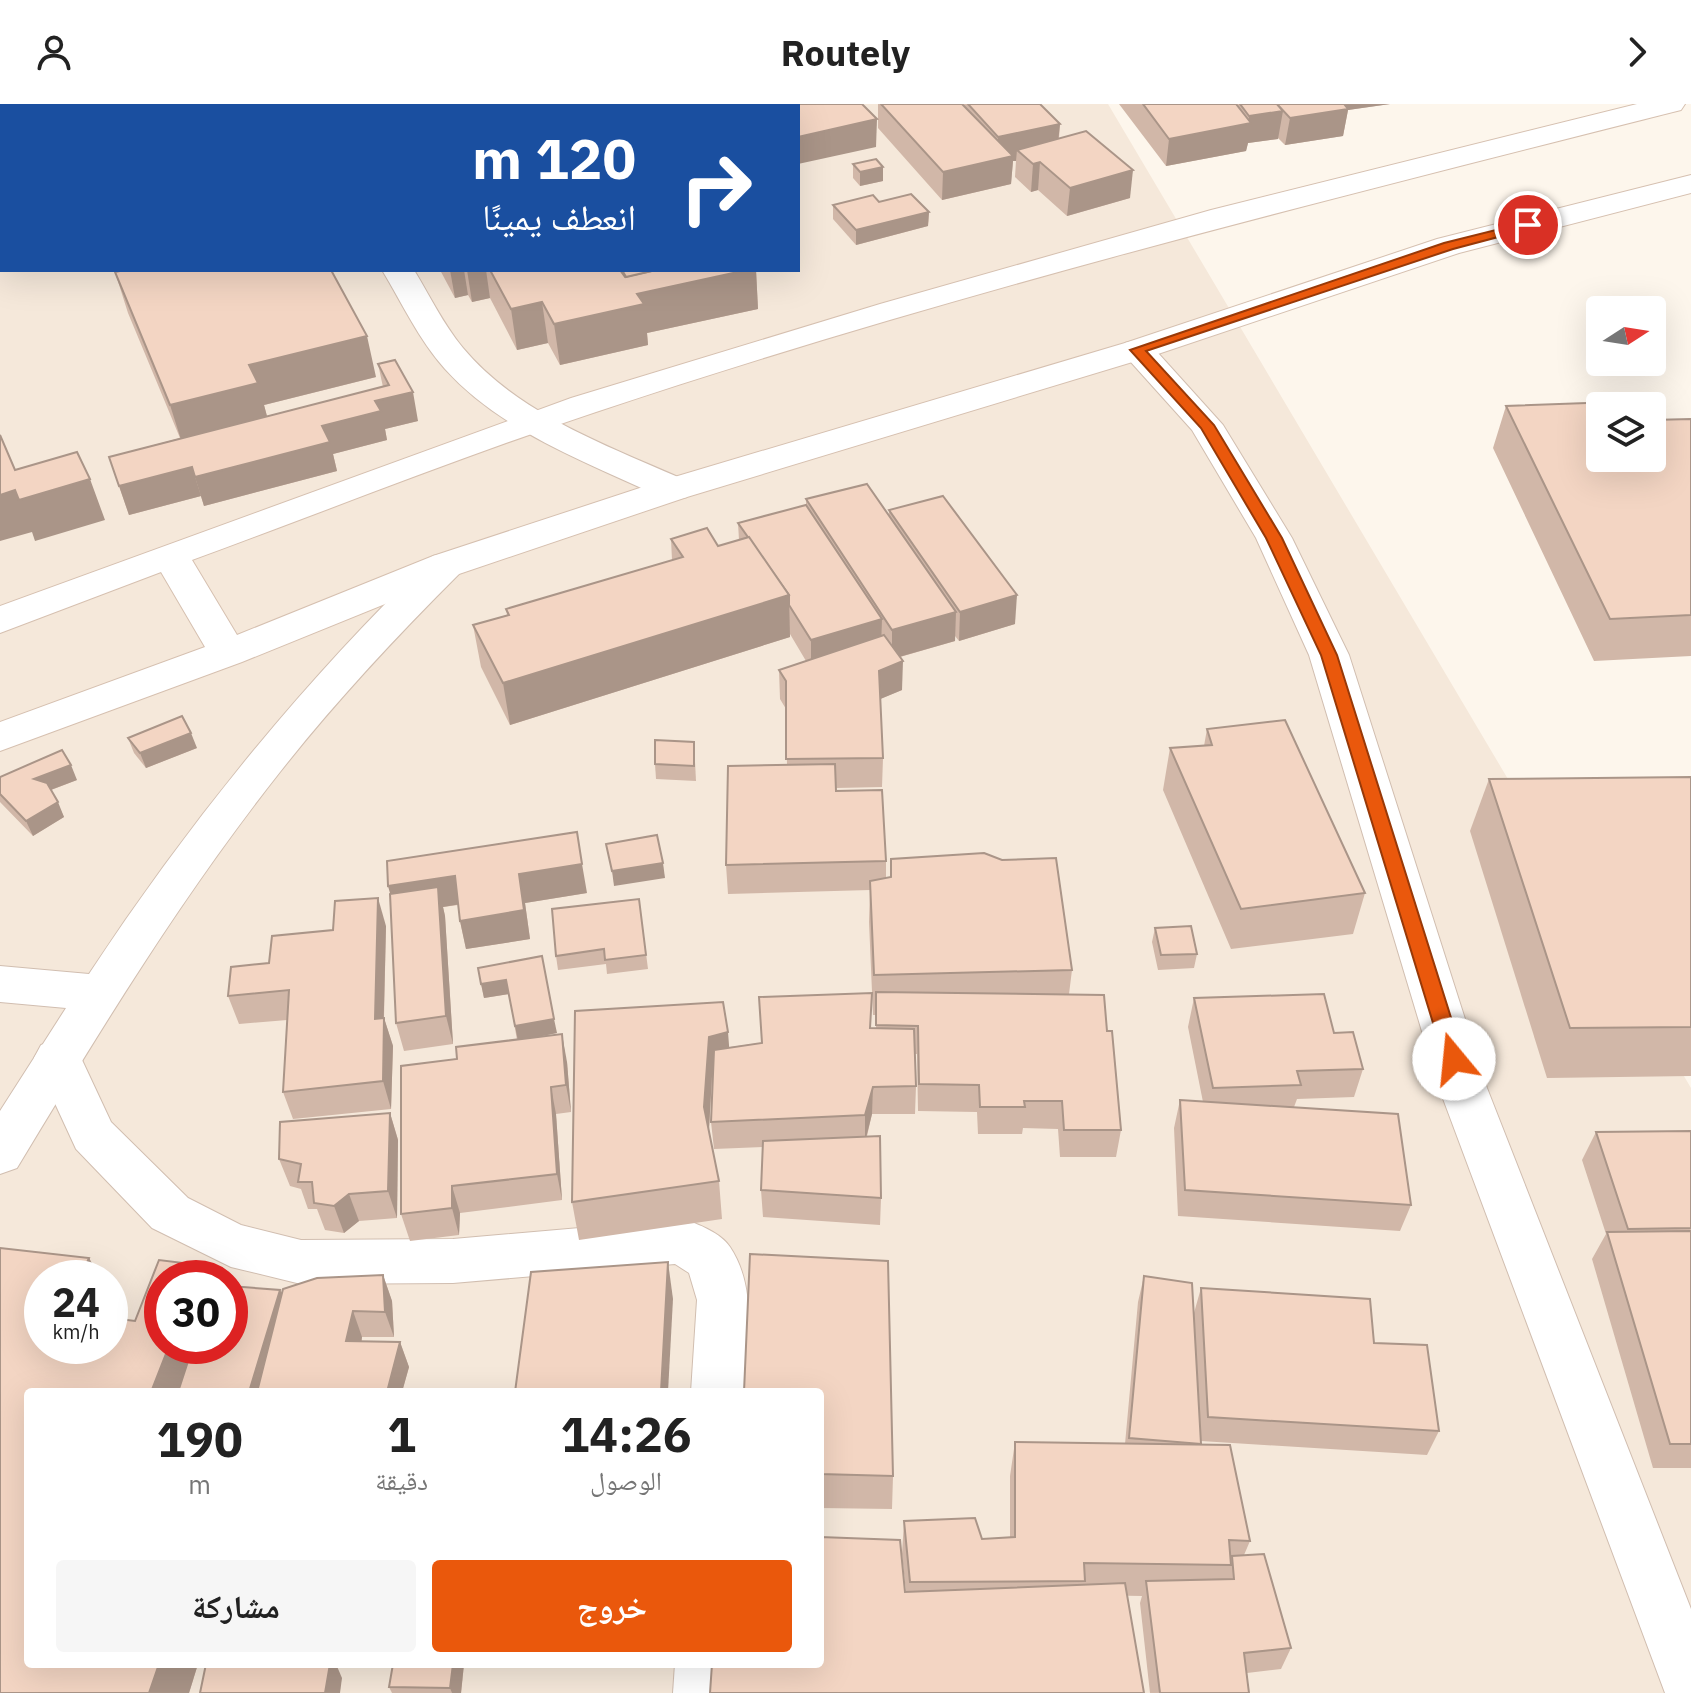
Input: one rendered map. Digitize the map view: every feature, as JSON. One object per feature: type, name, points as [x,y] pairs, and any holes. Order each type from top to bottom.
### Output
[{"type":"main road","points":[[0,620],[534,423],[891,311],[1222,217],[1671,104]]},
{"type":"main road","points":[[0,737],[228,653],[446,565],[674,489],[1137,350],[1448,246],[1691,184]]},
{"type":"main road","points":[[399,272],[455,361],[503,403],[534,423],[674,489]]},
{"type":"main road","points":[[1137,350],[1206,425],[1274,538],[1329,655],[1463,1088],[1691,1685]]},
{"type":"main road","points":[[170,555],[228,653]]},
{"type":"main road","points":[[0,1153],[58,1058],[239,795],[317,699],[376,634],[446,565]]},
{"type":"main road","points":[[0,984],[102,993]]},
{"type":"main road","points":[[58,1058],[93,1135],[170,1213],[231,1245],[301,1262],[438,1261],[683,1241],[711,1260],[723,1300],[718,1388]]},
{"type":"main road","points":[[703,1693],[705,1668]]},
{"type":"shaded area","points":[[800,104],[1108,104],[1691,1088],[1691,1693],[0,1693],[0,272],[800,272]]},
{"type":"building","points":[[800,104],[862,104],[877,119],[800,137]]},
{"type":"building","points":[[881,104],[962,104],[1013,156],[943,172]]},
{"type":"building","points":[[968,104],[1040,104],[1060,124],[998,137]]},
{"type":"building","points":[[1143,104],[1236,104],[1251,123],[1169,139]]},
{"type":"building","points":[[1240,104],[1277,104],[1283,111],[1249,116]]},
{"type":"building","points":[[1277,104],[1344,104],[1348,109],[1290,118]]},
{"type":"building","points":[[1086,131],[1133,170],[1070,188],[1040,162],[1033,164],[1017,150]]},
{"type":"building","points":[[876,159],[883,167],[860,172],[853,164]]},
{"type":"building","points":[[911,194],[929,212],[856,230],[833,205],[873,195],[879,202]]},
{"type":"building","points":[[115,272],[332,272],[367,336],[249,365],[258,383],[170,405]]},
{"type":"building","points":[[491,272],[621,272],[625,277],[647,272],[738,272],[637,294],[644,304],[554,324],[542,302],[511,309]]},
{"type":"building","points":[[623,272],[647,272],[626,277]]},
{"type":"building","points":[[395,360],[413,392],[375,401],[381,411],[322,426],[330,442],[195,477],[192,467],[119,486],[109,457],[389,385],[378,364]]},
{"type":"building","points":[[1586,403],[1586,472],[1666,472],[1666,420],[1691,419],[1691,615],[1610,619],[1506,406]]},
{"type":"building","points":[[0,435],[15,470],[77,452],[90,479],[19,500],[15,490],[0,495]]},
{"type":"building","points":[[867,484],[956,612],[892,630],[806,499]]},
{"type":"building","points":[[943,496],[1017,595],[960,612],[889,510]]},
{"type":"building","points":[[806,505],[882,619],[811,640],[789,605],[789,595],[738,523]]},
{"type":"building","points":[[707,528],[718,546],[749,537],[789,595],[503,683],[473,625],[509,615],[506,609],[683,557],[671,539]]},
{"type":"building","points":[[884,635],[903,661],[879,671],[883,758],[786,759],[786,681],[779,670]]},
{"type":"building","points":[[182,716],[191,733],[140,753],[128,738]]},
{"type":"building","points":[[1285,720],[1365,893],[1241,909],[1170,748],[1212,745],[1207,729]]},
{"type":"building","points":[[655,740],[694,742],[694,766],[655,764]]},
{"type":"building","points":[[62,750],[71,765],[34,779],[47,783],[58,802],[26,821],[0,794],[0,777]]},
{"type":"building","points":[[835,764],[836,791],[882,790],[886,861],[726,865],[728,766]]},
{"type":"building","points":[[1691,777],[1691,1027],[1570,1028],[1489,779]]},
{"type":"building","points":[[577,832],[582,864],[519,874],[524,910],[460,921],[455,876],[388,886],[387,861]]},
{"type":"building","points":[[657,835],[663,863],[612,871],[606,844]]},
{"type":"building","points":[[984,853],[1002,860],[1056,858],[1072,970],[874,975],[870,881],[891,877],[891,859]]},
{"type":"building","points":[[438,887],[446,1016],[396,1023],[390,894]]},
{"type":"building","points":[[378,898],[375,1019],[384,1018],[383,1081],[283,1092],[289,990],[228,996],[231,967],[269,963],[272,936],[333,930],[335,901]]},
{"type":"building","points":[[639,899],[646,955],[605,960],[604,949],[556,956],[552,909]]},
{"type":"building","points":[[1191,926],[1197,954],[1161,955],[1155,928]]},
{"type":"building","points":[[542,956],[554,1019],[515,1026],[506,980],[481,984],[478,968]]},
{"type":"building","points":[[876,992],[1104,995],[1107,1031],[1112,1031],[1121,1130],[1064,1130],[1062,1101],[1024,1101],[1025,1107],[980,1107],[979,1085],[919,1084],[918,1026],[876,1025]]},
{"type":"building","points":[[872,993],[870,1028],[914,1029],[916,1086],[873,1087],[865,1115],[711,1122],[714,1050],[762,1043],[759,997]]},
{"type":"building","points":[[1324,994],[1334,1033],[1353,1032],[1363,1069],[1297,1071],[1301,1085],[1213,1088],[1194,998]]},
{"type":"building","points":[[723,1002],[728,1032],[709,1037],[704,1107],[719,1181],[572,1202],[575,1011]]},
{"type":"building","points":[[562,1034],[566,1085],[551,1087],[557,1174],[452,1186],[452,1208],[401,1214],[401,1066],[457,1059],[456,1047]]},
{"type":"building","points":[[1180,1100],[1398,1114],[1411,1205],[1185,1190]]},
{"type":"building","points":[[390,1113],[388,1191],[349,1194],[334,1206],[314,1203],[312,1182],[298,1182],[301,1164],[279,1159],[280,1122]]},
{"type":"building","points":[[1691,1131],[1691,1228],[1628,1229],[1596,1132]]},
{"type":"building","points":[[880,1136],[881,1198],[761,1190],[763,1141]]},
{"type":"building","points":[[1691,1231],[1691,1444],[1670,1444],[1607,1232]]},
{"type":"building","points":[[0,1248],[89,1258],[24,1260],[24,1364],[128,1364],[128,1320],[135,1321],[144,1298],[144,1364],[162,1364],[153,1388],[24,1388],[24,1668],[158,1668],[149,1693],[0,1693]]},
{"type":"building","points":[[750,1254],[888,1261],[893,1476],[824,1474],[824,1388],[744,1388]]},
{"type":"building","points":[[668,1262],[661,1388],[516,1388],[531,1272]]},
{"type":"building","points":[[383,1275],[385,1312],[353,1311],[346,1341],[400,1342],[388,1388],[258,1388],[283,1289],[317,1278]]},
{"type":"building","points":[[1144,1276],[1192,1283],[1201,1444],[1129,1438]]},
{"type":"building","points":[[248,1287],[280,1290],[250,1388],[179,1388],[187,1364],[248,1364]]},
{"type":"building","points":[[1201,1288],[1370,1299],[1374,1343],[1427,1345],[1439,1431],[1208,1417]]},
{"type":"building","points":[[1015,1442],[1230,1445],[1250,1541],[1229,1540],[1231,1565],[1084,1563],[1085,1581],[910,1582],[904,1521],[975,1518],[982,1539],[1015,1537]]},
{"type":"building","points":[[824,1537],[900,1540],[905,1592],[1125,1583],[1144,1693],[710,1693],[712,1668],[824,1668]]},
{"type":"building","points":[[1264,1554],[1291,1648],[1244,1653],[1249,1693],[1160,1693],[1146,1581],[1234,1579],[1232,1556]]},
{"type":"building","points":[[205,1668],[329,1668],[325,1693],[200,1693]]},
{"type":"building","points":[[392,1668],[452,1668],[450,1688],[389,1687]]},
{"type":"route","points":[[1454,1059],[1329,655],[1274,538],[1206,425],[1137,350],[1448,246],[1528,225]]}]
